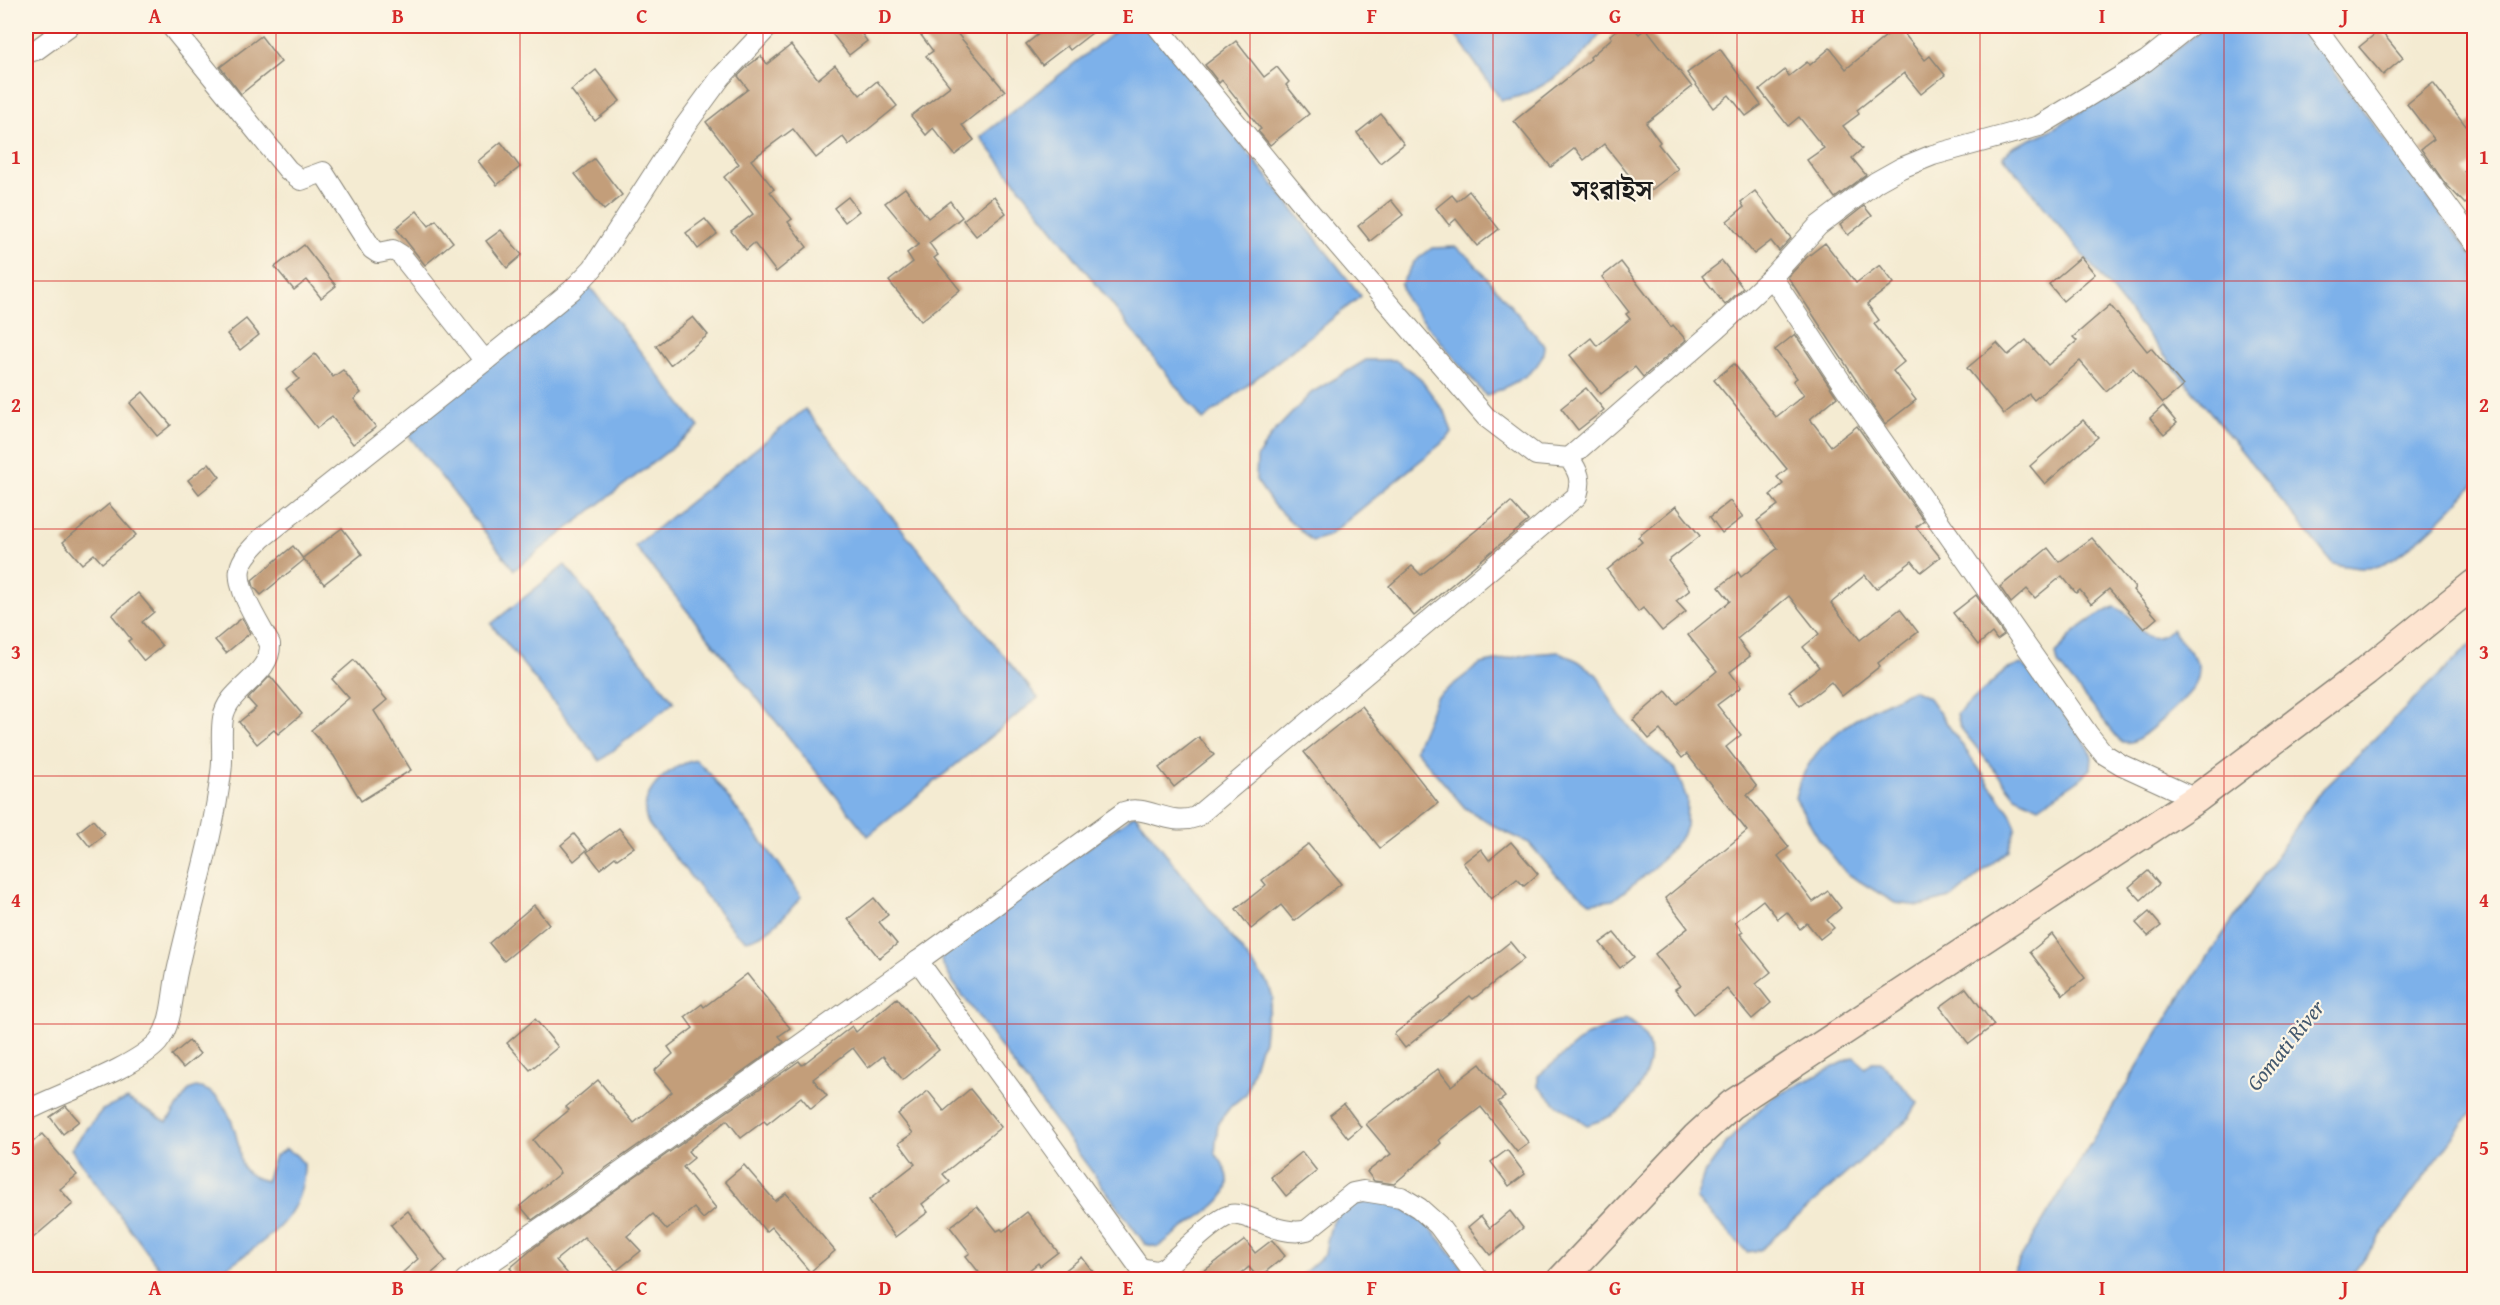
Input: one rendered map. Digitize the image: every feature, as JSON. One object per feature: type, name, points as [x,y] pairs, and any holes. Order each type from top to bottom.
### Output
[{"type":"street","points":[[26,54],[36,50],[69,26]]},
{"type":"street","points":[[171,26],[288,170],[301,180],[323,172],[372,249],[378,253],[393,250],[401,255],[485,361]]},
{"type":"street","points":[[26,1111],[140,1057],[159,1041],[169,1018],[176,974],[217,800],[222,771],[223,716],[232,699],[267,663],[270,653],[270,644],[243,593],[240,567],[262,538],[572,290],[593,268],[657,166],[721,77],[769,26]]},
{"type":"street","points":[[1157,26],[1301,202],[1486,417],[1536,455],[1569,458],[1720,326],[1772,277],[1818,226],[1876,182],[1901,168],[1933,155],[2039,126],[2146,61],[2190,26]]},
{"type":"street","points":[[2315,26],[2475,242]]},
{"type":"street","points":[[1772,277],[1844,386],[2104,754],[2122,765],[2196,799]]},
{"type":"street","points":[[465,1280],[586,1197],[1124,812],[1132,810],[1185,821],[1196,817],[1577,496],[1581,483],[1578,471],[1569,458]]},
{"type":"street","points":[[1561,1280],[1696,1137],[1731,1105],[2196,799],[2366,671],[2475,584]]},
{"type":"street","points":[[918,961],[1140,1268],[1157,1271],[1164,1268],[1218,1222],[1231,1215],[1241,1215],[1258,1223],[1299,1232],[1307,1230],[1346,1197],[1363,1191],[1401,1197],[1419,1208],[1438,1225],[1479,1280]]},
{"type":"water","points":[[961,26],[1029,26],[1002,34],[986,35],[969,31]]},
{"type":"water","points":[[1122,26],[1149,26],[1361,296],[1203,420],[980,137]]},
{"type":"water","points":[[1449,26],[1604,26],[1587,50],[1560,74],[1530,92],[1501,100]]},
{"type":"water","points":[[2205,26],[2302,26],[2474,258],[2474,485],[2413,544],[2386,563],[2375,567],[2359,568],[2333,564],[2003,156],[2013,147],[2047,132],[2149,71]]},
{"type":"water","points":[[1456,247],[1470,258],[1544,345],[1538,364],[1532,371],[1514,383],[1486,396],[1406,300],[1401,284],[1414,262],[1432,248]]},
{"type":"water","points":[[587,283],[699,427],[514,570],[402,427]]},
{"type":"water","points":[[1366,360],[1395,360],[1419,377],[1446,414],[1452,432],[1447,439],[1328,536],[1312,541],[1274,506],[1256,480],[1257,457],[1273,433],[1311,393]]},
{"type":"water","points":[[805,409],[1038,698],[868,836],[635,546]]},
{"type":"water","points":[[565,565],[674,702],[600,761],[491,624]]},
{"type":"water","points":[[2114,607],[2123,611],[2146,635],[2153,638],[2172,629],[2199,665],[2197,681],[2186,697],[2155,725],[2137,739],[2129,742],[2121,742],[2058,664],[2056,654],[2082,626]]},
{"type":"water","name":"Gomati River","points":[[2474,641],[2474,1109],[2349,1279],[2008,1279],[2173,1008],[2319,793]]},
{"type":"water","points":[[1559,652],[1578,661],[1597,675],[1619,715],[1644,743],[1676,770],[1687,799],[1686,826],[1682,836],[1653,869],[1613,900],[1591,903],[1557,876],[1529,843],[1499,829],[1465,808],[1415,749],[1436,698],[1480,664],[1530,654]]},
{"type":"water","points":[[2021,664],[2033,673],[2089,748],[2092,757],[2091,769],[2039,807],[2015,796],[1960,727],[1957,714],[2006,670]]},
{"type":"water","points":[[1913,690],[1929,698],[2010,813],[2016,827],[2008,850],[1953,897],[1920,906],[1895,903],[1846,873],[1819,839],[1795,798],[1812,760],[1840,730],[1875,708]]},
{"type":"water","points":[[696,760],[710,774],[779,864],[801,897],[776,923],[754,938],[746,940],[735,932],[649,825],[645,814],[646,803],[656,784],[675,768]]},
{"type":"water","points":[[1135,814],[1269,985],[1273,998],[1266,1019],[1264,1041],[1260,1047],[1246,1094],[1231,1106],[1218,1123],[1215,1153],[1228,1175],[1225,1193],[1212,1208],[1158,1247],[1145,1244],[952,981],[941,961],[942,954]]},
{"type":"water","points":[[1626,1019],[1646,1038],[1649,1061],[1646,1073],[1634,1096],[1621,1110],[1587,1125],[1555,1103],[1538,1086],[1538,1076],[1586,1036]]},
{"type":"water","points":[[1854,1057],[1865,1068],[1872,1062],[1881,1062],[1918,1103],[1909,1118],[1760,1250],[1747,1252],[1696,1199],[1704,1174],[1728,1141],[1771,1098]]},
{"type":"water","points":[[196,1087],[213,1094],[220,1100],[230,1116],[239,1146],[240,1159],[247,1172],[266,1181],[275,1156],[286,1149],[304,1164],[303,1181],[293,1209],[274,1232],[250,1252],[204,1280],[167,1279],[71,1149],[102,1110],[127,1099],[167,1122],[189,1090]]},
{"type":"water","points":[[1373,1200],[1390,1204],[1417,1217],[1437,1236],[1467,1273],[1459,1280],[1296,1280],[1325,1254],[1329,1232],[1337,1216],[1351,1206]]},
{"type":"building","points":[[826,26],[856,26],[867,41],[849,55]]},
{"type":"building","points":[[914,26],[951,26],[1005,91],[962,125],[974,140],[955,155],[933,128],[926,135],[911,116],[950,86],[926,56],[933,51]]},
{"type":"building","points":[[1049,26],[1101,26],[1070,50],[1067,46],[1042,65],[1026,44]]},
{"type":"building","points":[[1623,26],[1632,26],[1639,34],[1646,28],[1692,87],[1646,123],[1660,142],[1658,144],[1678,169],[1645,195],[1604,144],[1584,160],[1575,148],[1551,167],[1514,121],[1591,59],[1590,57],[1612,38],[1610,35]]},
{"type":"building","points":[[1898,26],[1925,60],[1930,56],[1945,75],[1921,94],[1904,73],[1857,110],[1859,114],[1843,126],[1862,149],[1852,158],[1866,175],[1835,198],[1807,160],[1824,148],[1799,117],[1788,126],[1760,90],[1785,70],[1789,76],[1807,62],[1810,65],[1830,48],[1846,69]]},
{"type":"building","points":[[2380,30],[2403,58],[2383,75],[2359,47]]},
{"type":"building","points":[[261,36],[281,62],[241,94],[220,67]]},
{"type":"building","points":[[1236,41],[1264,77],[1277,67],[1289,82],[1286,85],[1309,114],[1270,145],[1258,131],[1261,129],[1222,80],[1219,83],[1205,65]]},
{"type":"building","points":[[791,45],[818,79],[835,65],[860,95],[877,81],[897,106],[849,145],[843,137],[816,158],[793,129],[751,160],[774,189],[770,192],[792,219],[788,222],[807,247],[776,272],[754,243],[746,250],[731,231],[753,214],[724,177],[739,164],[706,122],[748,89],[738,76],[748,66],[761,56],[767,64]]},
{"type":"building","points":[[1720,49],[1761,105],[1746,116],[1729,95],[1713,108],[1687,73]]},
{"type":"building","points":[[596,70],[620,101],[595,121],[571,90]]},
{"type":"building","points":[[2433,83],[2466,126],[2475,118],[2475,162],[2464,171],[2475,183],[2475,196],[2465,204],[2444,182],[2421,149],[2434,139],[2407,104]]},
{"type":"building","points":[[1381,114],[1404,144],[1380,163],[1357,133]]},
{"type":"building","points":[[501,142],[520,167],[497,185],[478,161]]},
{"type":"building","points":[[594,159],[622,195],[604,210],[575,174]]},
{"type":"building","points":[[905,188],[928,218],[950,201],[962,217],[929,243],[938,255],[934,258],[960,290],[921,321],[889,281],[913,262],[907,253],[919,244],[885,203]]},
{"type":"building","points":[[1469,191],[1499,229],[1477,246],[1456,219],[1449,225],[1436,208],[1452,195],[1457,201]]},
{"type":"building","points":[[1755,191],[1791,238],[1779,251],[1771,241],[1754,254],[1727,221],[1744,207],[1741,202]]},
{"type":"building","points":[[994,196],[1006,213],[976,236],[963,220]]},
{"type":"building","points":[[848,197],[859,211],[845,222],[834,208]]},
{"type":"building","points":[[1391,200],[1403,215],[1370,241],[1358,226]]},
{"type":"building","points":[[1864,206],[1872,216],[1848,235],[1840,225]]},
{"type":"building","points":[[417,211],[429,226],[436,220],[453,242],[425,265],[396,228]]},
{"type":"building","points":[[705,219],[717,234],[698,249],[686,233]]},
{"type":"building","points":[[501,230],[522,255],[507,268],[486,241]]},
{"type":"building","points":[[1825,243],[1856,283],[1880,265],[1894,283],[1867,304],[1879,320],[1874,324],[1904,362],[1893,371],[1916,400],[1885,424],[1788,277],[1807,257]]},
{"type":"building","points":[[304,245],[336,286],[321,298],[307,280],[294,290],[275,267]]},
{"type":"building","points":[[2081,257],[2095,274],[2063,301],[2049,284]]},
{"type":"building","points":[[1722,261],[1743,288],[1725,305],[1702,276]]},
{"type":"building","points":[[1621,262],[1671,327],[1673,325],[1686,340],[1643,377],[1635,367],[1601,394],[1570,355],[1591,338],[1597,346],[1630,319],[1626,314],[1629,312],[1602,277]]},
{"type":"building","points":[[2110,305],[2147,351],[2151,348],[2183,386],[2163,403],[2133,368],[2106,391],[2080,361],[2034,400],[2029,394],[2004,414],[1967,368],[1997,343],[2008,355],[2026,340],[2048,365],[2077,341],[2073,337]]},
{"type":"building","points":[[693,317],[708,335],[670,365],[656,346]]},
{"type":"building","points":[[246,319],[259,335],[240,350],[227,334]]},
{"type":"building","points":[[1795,334],[1837,397],[1810,419],[1831,446],[1857,426],[1924,521],[1916,527],[1940,557],[1921,572],[1912,561],[1876,589],[1865,575],[1831,603],[1860,640],[1900,609],[1918,632],[1878,663],[1880,666],[1842,696],[1831,682],[1800,706],[1789,691],[1819,667],[1803,647],[1819,634],[1789,596],[1737,639],[1750,656],[1730,672],[1741,687],[1717,705],[1741,735],[1726,747],[1757,787],[1747,795],[1789,847],[1778,856],[1813,902],[1828,891],[1841,908],[1827,920],[1834,928],[1820,939],[1807,923],[1800,929],[1787,912],[1778,919],[1763,900],[1735,922],[1743,932],[1740,934],[1771,972],[1756,984],[1771,1003],[1752,1019],[1727,989],[1694,1014],[1675,989],[1680,986],[1655,954],[1688,928],[1665,898],[1747,831],[1687,754],[1682,758],[1660,730],[1649,739],[1633,720],[1666,691],[1677,704],[1717,671],[1688,635],[1730,601],[1719,587],[1738,572],[1741,577],[1778,548],[1757,521],[1778,505],[1770,495],[1783,484],[1777,477],[1787,469],[1714,380],[1734,364],[1776,417],[1804,395],[1793,381],[1797,378],[1775,350]]},
{"type":"building","points":[[315,354],[333,377],[343,370],[361,393],[354,399],[376,427],[353,444],[332,417],[317,428],[286,389],[299,379],[293,372]]},
{"type":"building","points":[[1586,388],[1604,410],[1578,430],[1561,408]]},
{"type":"building","points":[[143,392],[171,425],[157,436],[130,403]]},
{"type":"building","points":[[2163,406],[2177,423],[2164,434],[2150,418]]},
{"type":"building","points":[[2083,420],[2098,437],[2045,484],[2030,466]]},
{"type":"building","points":[[209,463],[220,477],[199,494],[188,480]]},
{"type":"building","points":[[1730,501],[1743,517],[1722,533],[1710,517]]},
{"type":"building","points":[[1511,502],[1528,521],[1414,616],[1389,586],[1412,566],[1421,575]]},
{"type":"building","points":[[109,504],[136,535],[102,563],[94,554],[82,564],[63,542]]},
{"type":"building","points":[[1676,506],[1700,536],[1668,561],[1690,590],[1676,601],[1686,612],[1662,631],[1643,608],[1638,612],[1607,570],[1642,542],[1638,537]]},
{"type":"building","points":[[342,528],[362,554],[324,584],[303,558]]},
{"type":"building","points":[[2092,538],[2135,588],[2133,590],[2157,618],[2144,629],[2109,589],[2091,604],[2080,590],[2076,593],[2062,576],[2035,598],[2027,589],[2011,603],[2000,587],[2048,548],[2059,562]]},
{"type":"building","points":[[293,546],[304,560],[261,595],[254,587],[252,580]]},
{"type":"building","points":[[138,593],[154,612],[142,622],[162,646],[144,661],[128,641],[131,639],[112,615]]},
{"type":"building","points":[[1976,595],[2004,635],[1997,640],[1992,633],[1978,645],[1953,613]]},
{"type":"building","points":[[242,618],[250,633],[226,653],[215,640]]},
{"type":"building","points":[[354,660],[387,700],[374,711],[411,770],[361,801],[334,756],[311,730],[349,698],[332,679]]},
{"type":"building","points":[[270,676],[302,714],[278,734],[274,730],[257,744],[239,722],[256,708],[248,699]]},
{"type":"building","points":[[1362,706],[1438,803],[1380,848],[1304,752]]},
{"type":"building","points":[[1199,737],[1214,755],[1174,787],[1159,768]]},
{"type":"building","points":[[93,820],[105,834],[90,847],[78,832]]},
{"type":"building","points":[[619,828],[634,847],[617,859],[615,857],[600,869],[587,852]]},
{"type":"building","points":[[574,834],[587,850],[574,861],[561,845]]},
{"type":"building","points":[[1511,842],[1538,874],[1524,886],[1517,879],[1491,899],[1463,863],[1481,849],[1489,860]]},
{"type":"building","points":[[1308,844],[1341,884],[1294,921],[1281,905],[1251,929],[1236,909],[1266,885],[1262,880]]},
{"type":"building","points":[[2148,871],[2159,884],[2141,900],[2129,887]]},
{"type":"building","points":[[874,898],[888,915],[879,922],[897,944],[879,958],[848,919]]},
{"type":"building","points":[[534,905],[549,924],[504,961],[489,943]]},
{"type":"building","points":[[2149,912],[2161,926],[2148,936],[2136,923]]},
{"type":"building","points":[[1614,933],[1634,957],[1620,968],[1600,943]]},
{"type":"building","points":[[2052,934],[2085,978],[2063,995],[2030,952]]},
{"type":"building","points":[[1510,942],[1524,959],[1473,999],[1470,996],[1405,1048],[1394,1034]]},
{"type":"building","points":[[747,974],[790,1028],[779,1036],[784,1042],[532,1220],[520,1206],[560,1173],[533,1140],[569,1110],[566,1107],[598,1080],[634,1123],[672,1092],[654,1071],[673,1054],[668,1047],[693,1028],[685,1017],[702,1004],[704,1007]]},
{"type":"building","points":[[1966,988],[1994,1025],[1969,1044],[1940,1007]]},
{"type":"building","points":[[897,998],[939,1050],[903,1080],[883,1056],[868,1068],[853,1048],[813,1079],[827,1096],[811,1109],[801,1097],[767,1124],[764,1121],[741,1138],[727,1120],[688,1151],[694,1158],[683,1167],[716,1208],[703,1219],[694,1208],[667,1230],[653,1214],[627,1236],[641,1251],[616,1271],[584,1237],[556,1260],[573,1280],[520,1280],[510,1268],[536,1246],[799,1061],[802,1065],[852,1026],[856,1032]]},
{"type":"building","points":[[535,1019],[558,1047],[530,1070],[507,1043]]},
{"type":"building","points":[[189,1041],[200,1054],[183,1068],[172,1055]]},
{"type":"building","points":[[1480,1064],[1505,1097],[1498,1102],[1529,1143],[1517,1152],[1481,1107],[1439,1140],[1441,1143],[1394,1184],[1374,1181],[1367,1172],[1391,1154],[1366,1124],[1438,1069],[1451,1086]]},
{"type":"building","points":[[970,1089],[1001,1127],[943,1174],[950,1182],[922,1204],[928,1212],[895,1237],[869,1200],[915,1164],[899,1143],[913,1133],[898,1114],[928,1091],[944,1111]]},
{"type":"building","points":[[1344,1104],[1361,1127],[1348,1138],[1330,1115]]},
{"type":"building","points":[[66,1106],[79,1121],[63,1134],[50,1117]]},
{"type":"building","points":[[42,1134],[77,1175],[60,1189],[73,1204],[26,1244],[26,1148]]},
{"type":"building","points":[[1507,1150],[1525,1174],[1509,1186],[1491,1162]]},
{"type":"building","points":[[1302,1152],[1317,1171],[1286,1196],[1271,1177]]},
{"type":"building","points":[[744,1165],[775,1201],[786,1193],[835,1251],[810,1272],[772,1227],[766,1232],[725,1181]]},
{"type":"building","points":[[977,1206],[997,1231],[1001,1229],[1003,1231],[1027,1212],[1058,1252],[1040,1266],[1038,1263],[1017,1280],[985,1280],[966,1256],[970,1253],[950,1227]]},
{"type":"building","points":[[408,1211],[446,1261],[424,1280],[394,1280],[418,1259],[391,1225]]},
{"type":"building","points":[[1510,1211],[1523,1228],[1490,1255],[1468,1227],[1481,1216],[1490,1228]]},
{"type":"building","points":[[1245,1240],[1255,1253],[1272,1240],[1285,1256],[1258,1278],[1249,1267],[1233,1280],[1192,1280]]},
{"type":"building","points":[[1082,1257],[1099,1280],[1053,1280]]},
{"type":"district","name":"সংরাইস","points":[[1612,190]]}]
